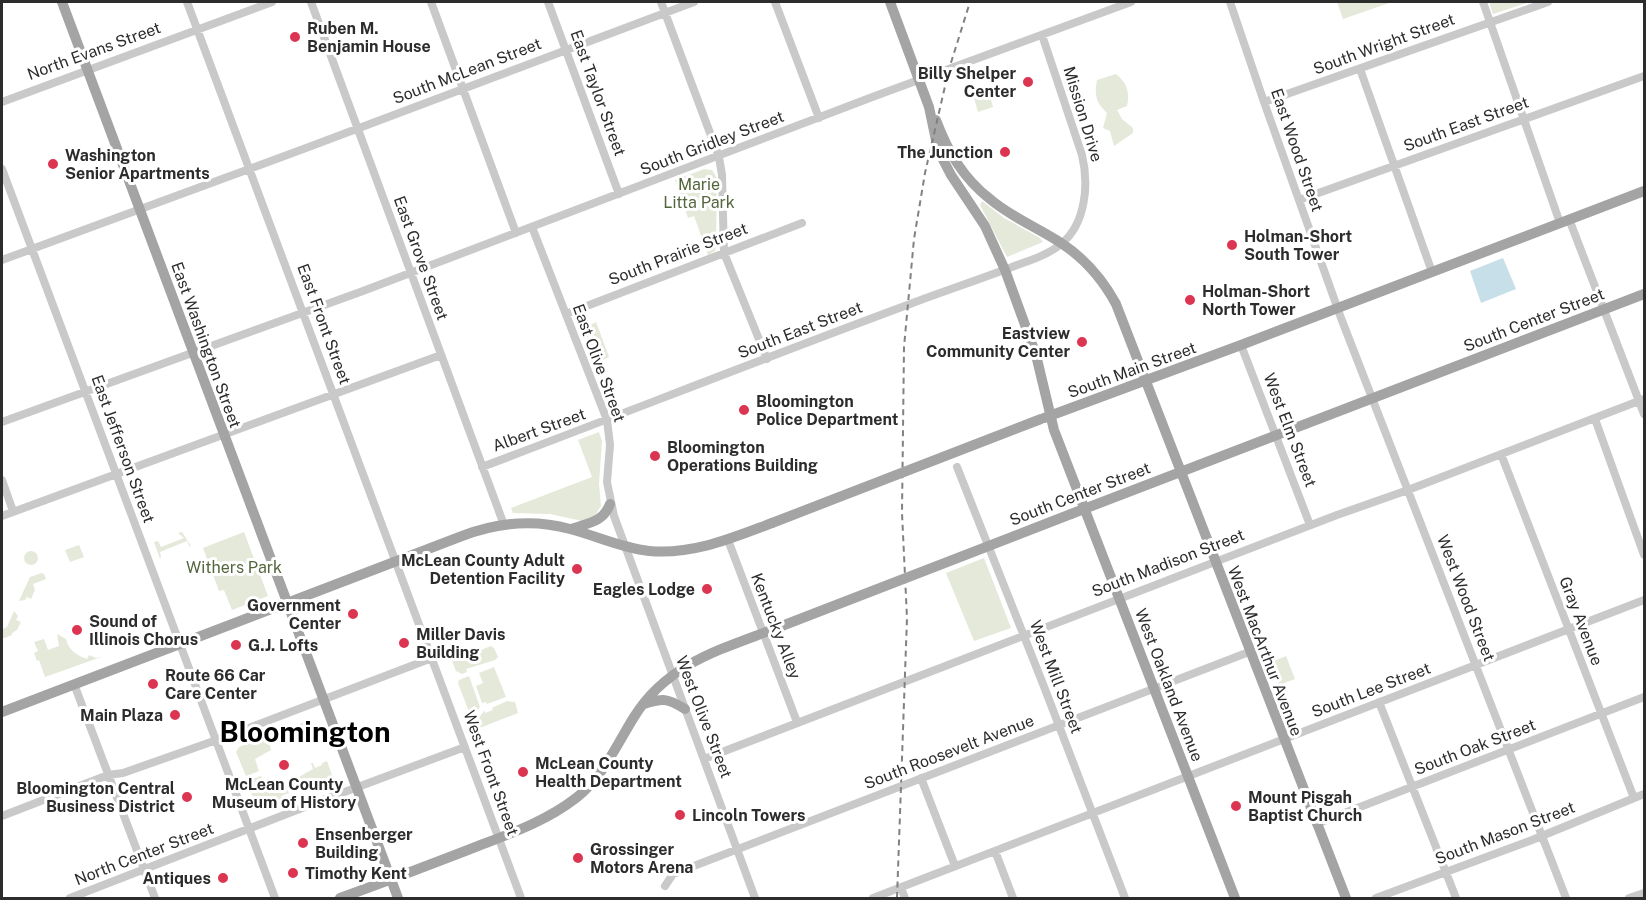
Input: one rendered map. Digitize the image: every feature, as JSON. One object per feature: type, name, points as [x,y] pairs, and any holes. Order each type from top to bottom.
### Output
[{"type":"main road","name":"East Washington Street","points":[[62,2],[398,898]]},
{"type":"main road","points":[[890,2],[929,107]]},
{"type":"main road","name":"West MacArthur Avenue","points":[[929,107],[950,154],[971,182],[1002,208],[1062,244],[1097,275],[1111,295],[1123,319],[1249,652],[1346,898]]},
{"type":"main road","name":"West Oakland Avenue","points":[[929,107],[934,134],[945,165],[980,216],[1005,270],[1036,355],[1045,418],[1085,509],[1235,898]]},
{"type":"main road","name":"South Main Street","points":[[624,547],[669,552],[690,550],[728,540],[1644,191]]},
{"type":"main road","name":"South Center Street","points":[[499,838],[541,820],[580,795],[608,763],[643,704],[672,675],[705,655],[1644,294]]},
{"type":"main road","points":[[571,529],[594,523],[606,512],[610,504]]},
{"type":"main road","points":[[2,712],[475,531],[504,525],[540,524],[571,529],[624,547]]},
{"type":"main road","points":[[643,704],[668,700],[685,709]]},
{"type":"main road","points":[[340,898],[499,838]]},
{"type":"street","name":"East Front Street","points":[[187,2],[432,658]]},
{"type":"street","name":"North Evans Street","points":[[2,102],[272,2]]},
{"type":"street","name":"East Grove Street","points":[[310,2],[504,525]]},
{"type":"street","points":[[431,2],[516,233]]},
{"type":"street","name":"East Taylor Street","points":[[548,2],[619,194]]},
{"type":"street","points":[[661,2],[719,157],[722,175],[724,252],[767,359]]},
{"type":"street","name":"South McLean Street","points":[[2,260],[694,2]]},
{"type":"street","points":[[775,2],[819,118]]},
{"type":"street","name":"South Gridley Street","points":[[2,422],[411,273],[1131,2]]},
{"type":"street","name":"East Wood Street","points":[[1230,2],[1337,308]]},
{"type":"street","points":[[1483,2],[1524,119],[1642,400],[1644,414]]},
{"type":"street","name":"South Wright Street","points":[[1264,102],[1548,2]]},
{"type":"street","name":"Mission Drive","points":[[1042,35],[1082,156],[1085,173],[1082,207],[1072,230],[1062,244]]},
{"type":"street","points":[[1360,69],[1432,272]]},
{"type":"street","name":"South East Street","points":[[1299,200],[1644,76]]},
{"type":"street","name":"East Jefferson Street","points":[[2,169],[275,898]]},
{"type":"street","name":"South Prairie Street","points":[[566,315],[802,223]]},
{"type":"street","name":"East Olive Street","points":[[532,227],[607,420],[609,445],[607,482],[610,504],[624,547]]},
{"type":"street","points":[[1005,270],[1062,244]]},
{"type":"street","name":"South East Street","points":[[607,420],[1005,270]]},
{"type":"street","name":"West Wood Street","points":[[1337,308],[1566,898]]},
{"type":"street","name":"West Elm Street","points":[[1241,345],[1310,525]]},
{"type":"street","points":[[2,516],[441,355]]},
{"type":"street","name":"South Madison Street","points":[[704,759],[1119,598],[1642,400]]},
{"type":"street","points":[[1595,419],[1644,555]]},
{"type":"street","name":"Albert Street","points":[[482,467],[607,420]]},
{"type":"street","name":"Gray Avenue","points":[[1501,454],[1635,798]]},
{"type":"street","name":"West Mill Street","points":[[957,467],[1125,898]]},
{"type":"street","points":[[2,480],[13,512]]},
{"type":"street","name":"Kentucky Alley","points":[[728,540],[797,722]]},
{"type":"street","name":"West Olive Street","points":[[624,547],[755,898]]},
{"type":"street","name":"South Lee Street","points":[[873,898],[1644,600]]},
{"type":"street","name":"South Roosevelt Avenue","points":[[665,886],[673,874],[1249,652]]},
{"type":"street","points":[[2,816],[108,775],[123,773],[216,740],[432,658]]},
{"type":"street","name":"West Front Street","points":[[432,658],[521,898]]},
{"type":"street","points":[[74,684],[155,898]]},
{"type":"street","name":"South Oak Street","points":[[1316,824],[1644,697]]},
{"type":"street","points":[[1379,702],[1456,898]]},
{"type":"street","name":"North Center Street","points":[[69,898],[465,747]]},
{"type":"street","points":[[921,778],[955,866]]},
{"type":"street","name":"South Mason Street","points":[[1376,898],[1446,873],[1644,794]]},
{"type":"street","points":[[994,851],[1013,898]]},
{"type":"street","points":[[901,888],[905,898]]},
{"type":"street","points":[[1629,898],[1644,893]]},
{"type":"green space","points":[[1337,2],[1392,2],[1343,19]]},
{"type":"green space","points":[[1489,2],[1530,2],[1493,14]]},
{"type":"green space","points":[[1116,74],[1125,84],[1128,96],[1127,106],[1117,110],[1122,119],[1133,128],[1133,133],[1114,146],[1110,131],[1103,128],[1107,113],[1098,102],[1096,90],[1097,80]]},
{"type":"green space","points":[[989,93],[993,107],[978,112],[974,98]]},
{"type":"green space","name":"Marie Litta Park","points":[[704,169],[712,170],[717,178],[716,246],[715,251],[708,255],[694,216],[688,218],[675,180]]},
{"type":"green space","points":[[982,201],[1004,218],[1040,238],[1043,242],[1007,257],[980,205]]},
{"type":"green space","points":[[596,322],[609,357],[598,362],[583,329]]},
{"type":"green space","points":[[599,432],[602,441],[599,484],[601,506],[594,517],[582,521],[550,514],[513,513],[511,508],[592,477],[578,440]]},
{"type":"green space","points":[[182,532],[191,546],[187,541],[160,552],[160,559],[154,542],[158,541],[161,547],[184,538],[178,533]]},
{"type":"green space","name":"Withers Park","points":[[244,532],[268,596],[232,610],[224,590],[219,591],[203,548]]},
{"type":"green space","points":[[79,545],[84,557],[70,562],[65,550]]},
{"type":"green space","points":[[31,551],[36,553],[38,558],[36,563],[31,565],[26,563],[24,558],[26,553]]},
{"type":"green space","points":[[984,558],[1011,628],[974,641],[946,573]]},
{"type":"green space","points":[[42,573],[46,579],[33,584],[35,590],[31,599],[27,597],[19,601],[30,577]]},
{"type":"green space","points":[[14,611],[18,616],[16,620],[21,622],[12,635],[2,639],[2,629],[7,627]]},
{"type":"green space","points":[[57,634],[66,639],[71,650],[87,659],[89,655],[96,658],[104,656],[45,677],[34,653],[38,651],[34,642],[44,639],[48,650],[59,646]]},
{"type":"green space","points":[[491,646],[498,657],[495,660],[466,669],[467,672],[462,674],[456,671],[452,661]]},
{"type":"green space","points":[[1286,656],[1295,679],[1279,685],[1271,662]]},
{"type":"green space","points":[[494,667],[506,697],[487,704],[482,703],[476,686],[483,683],[479,673]]},
{"type":"green space","points":[[469,676],[480,707],[471,717],[458,683],[459,680]]},
{"type":"green space","points":[[507,701],[515,702],[518,713],[477,729],[475,723],[485,710],[485,713],[493,710],[492,708]]},
{"type":"green space","points":[[307,721],[313,723],[319,739],[307,744],[302,741],[285,745],[281,737],[284,736],[283,733]]},
{"type":"green space","points":[[259,739],[264,740],[265,743],[269,742],[271,750],[255,759],[259,771],[246,776],[236,752],[239,747]]},
{"type":"green space","points":[[327,761],[332,775],[327,783],[310,789],[308,786],[300,789],[297,778],[313,769],[311,763],[315,768]]},
{"type":"green space","points":[[261,776],[266,787],[283,783],[289,793],[281,796],[282,800],[263,807],[255,803],[247,781]]},
{"type":"water","points":[[1503,258],[1516,289],[1481,303],[1470,271]]},
{"type":"railway","points":[[897,898],[907,618],[902,513],[904,347],[914,239],[925,173],[949,69],[970,2]]},
{"type":"place","name":"Ruben M. Benjamin House","points":[[295,37]]},
{"type":"place","name":"Billy Shelper Center","points":[[1028,82]]},
{"type":"place","name":"The Junction","points":[[1005,152]]},
{"type":"place","name":"Washington Senior Apartments","points":[[53,164]]},
{"type":"place","name":"Holman-Short South Tower","points":[[1232,245]]},
{"type":"place","name":"Holman-Short North Tower","points":[[1190,300]]},
{"type":"place","name":"Eastview Community Center","points":[[1082,342]]},
{"type":"place","name":"Bloomington Police Department","points":[[744,410]]},
{"type":"place","name":"Bloomington Operations Building","points":[[655,456]]},
{"type":"place","name":"McLean County Adult Detention Facility","points":[[577,569]]},
{"type":"place","name":"Eagles Lodge","points":[[707,589]]},
{"type":"place","name":"Government Center","points":[[353,614]]},
{"type":"place","name":"Sound of Illinois Chorus","points":[[77,630]]},
{"type":"place","name":"Miller Davis Building","points":[[404,643]]},
{"type":"place","name":"G.J. Lofts","points":[[236,645]]},
{"type":"place","name":"Route 66 Car Care Center","points":[[153,684]]},
{"type":"place","name":"Main Plaza","points":[[175,715]]},
{"type":"place","name":"McLean County Museum of History","points":[[284,765]]},
{"type":"place","name":"McLean County Health Department","points":[[523,772]]},
{"type":"place","name":"Bloomington Central Business District","points":[[187,797]]},
{"type":"place","name":"Mount Pisgah Baptist Church","points":[[1236,806]]},
{"type":"place","name":"Lincoln Towers","points":[[680,815]]},
{"type":"place","name":"Ensenberger Building","points":[[303,843]]},
{"type":"place","name":"Grossinger Motors Arena","points":[[578,858]]},
{"type":"place","name":"Timothy Kent","points":[[293,873]]},
{"type":"place","name":"Antiques","points":[[223,878]]},
{"type":"district","name":"Bloomington","points":[[305,731]]}]
